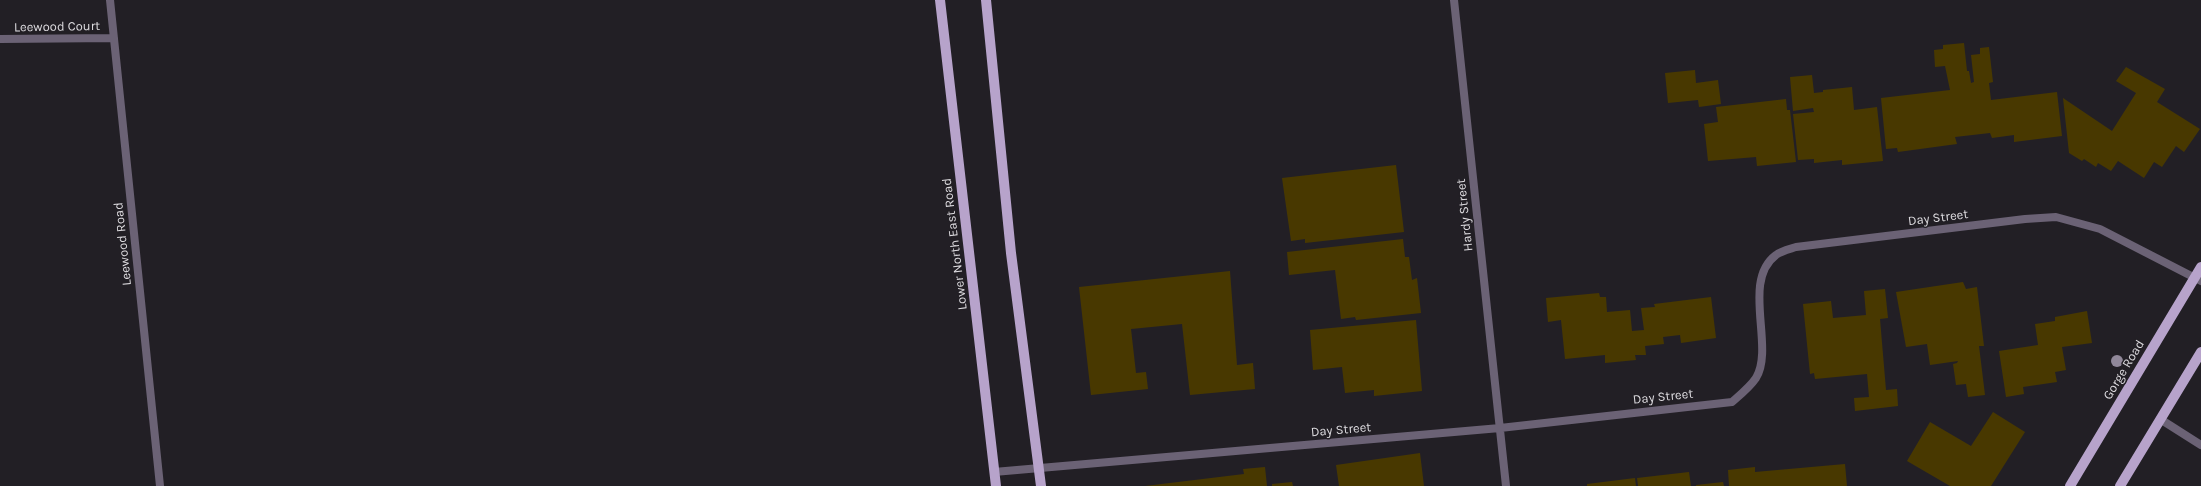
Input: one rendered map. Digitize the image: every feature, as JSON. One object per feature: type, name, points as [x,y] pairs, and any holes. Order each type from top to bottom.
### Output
[{"type":"main road","name":"Lower North East Road","points":[[940,0],[996,486]]},
{"type":"main road","points":[[986,0],[1011,253],[1041,486]]},
{"type":"main road","name":"Gorge Road","points":[[2070,486],[2198,279],[2201,267]]},
{"type":"main road","points":[[2120,486],[2201,352]]},
{"type":"street","name":"Leewood Road","points":[[110,0],[160,486]]},
{"type":"street","name":"Hardy Street","points":[[1454,0],[1506,486]]},
{"type":"street","name":"Leewood Court","points":[[0,39],[114,38]]},
{"type":"street","name":"Day Street","points":[[994,472],[1500,428],[1732,402],[1756,378],[1760,366],[1759,295],[1761,280],[1767,267],[1776,255],[1796,247],[2025,219],[2056,217],[2100,229],[2198,279]]},
{"type":"street","points":[[2160,419],[2201,445]]},
{"type":"building","points":[[1964,43],[1967,71],[1969,71],[1971,83],[1974,82],[1971,55],[1980,54],[1980,48],[1989,47],[1993,82],[1989,83],[1991,100],[2057,92],[2062,136],[2014,142],[2014,135],[1992,138],[1990,133],[1955,137],[1957,144],[1898,152],[1897,148],[1886,149],[1881,98],[1950,90],[1945,66],[1935,67],[1934,50],[1943,49],[1943,45]]},
{"type":"building","points":[[2126,67],[2165,89],[2157,102],[2200,129],[2184,152],[2176,146],[2162,167],[2154,162],[2144,178],[2118,161],[2111,171],[2098,163],[2096,167],[2084,159],[2082,161],[2069,153],[2063,98],[2112,131],[2136,93],[2116,81]]},
{"type":"building","points":[[1695,70],[1696,83],[1718,80],[1721,104],[1699,107],[1698,100],[1668,103],[1665,73]]},
{"type":"building","points":[[1812,75],[1814,93],[1823,92],[1823,90],[1852,87],[1854,110],[1877,107],[1883,161],[1842,165],[1842,160],[1814,163],[1814,159],[1798,160],[1793,114],[1814,112],[1813,108],[1793,111],[1790,77]]},
{"type":"building","points":[[1786,99],[1787,110],[1790,110],[1796,162],[1757,166],[1756,157],[1708,161],[1704,124],[1718,122],[1716,107]]},
{"type":"building","points":[[1396,165],[1404,232],[1305,243],[1305,239],[1291,241],[1282,178]]},
{"type":"building","points":[[1403,239],[1405,257],[1409,257],[1412,280],[1417,278],[1421,313],[1356,320],[1355,317],[1341,319],[1335,270],[1289,275],[1287,252]]},
{"type":"building","points":[[1230,271],[1237,365],[1253,363],[1255,389],[1190,395],[1182,324],[1131,329],[1136,373],[1146,372],[1148,389],[1091,395],[1079,287]]},
{"type":"building","points":[[1963,282],[1966,289],[1977,287],[1984,346],[1979,346],[1985,395],[1968,397],[1966,384],[1956,385],[1953,364],[1957,363],[1958,361],[1930,365],[1927,344],[1906,347],[1896,292]]},
{"type":"building","points":[[1885,289],[1888,318],[1880,319],[1886,390],[1897,389],[1898,406],[1855,411],[1854,398],[1869,397],[1867,374],[1815,379],[1814,373],[1810,374],[1803,304],[1831,301],[1833,318],[1866,315],[1864,291]]},
{"type":"building","points":[[1599,293],[1600,297],[1606,297],[1607,312],[1630,310],[1632,331],[1644,330],[1641,308],[1655,307],[1654,304],[1711,297],[1716,338],[1681,343],[1680,335],[1663,337],[1664,344],[1645,346],[1646,355],[1635,355],[1636,360],[1605,363],[1605,355],[1565,359],[1561,320],[1548,322],[1546,298]]},
{"type":"building","points":[[2087,311],[2092,343],[2062,347],[2066,370],[2055,372],[2057,382],[2023,387],[2024,394],[2006,397],[1999,351],[2038,345],[2035,324],[2055,321],[2055,317]]},
{"type":"building","points":[[1416,320],[1422,391],[1374,396],[1374,390],[1345,393],[1342,367],[1313,370],[1310,330]]},
{"type":"building","points":[[1993,412],[2025,432],[1991,486],[1950,486],[1907,461],[1930,422],[1971,446]]},
{"type":"building","points":[[1420,453],[1424,486],[1339,486],[1336,465]]},
{"type":"building","points":[[1845,464],[1847,486],[1729,486],[1728,470],[1755,467],[1755,472]]},
{"type":"building","points":[[1265,467],[1267,486],[1145,486],[1244,474],[1243,469]]},
{"type":"building","points":[[1689,472],[1691,486],[1638,486],[1637,478]]},
{"type":"building","points":[[1635,478],[1636,486],[1587,486],[1587,484]]},
{"type":"building","points":[[1292,482],[1293,486],[1272,486],[1272,484]]},
{"type":"building","points":[[1723,482],[1724,486],[1696,486],[1696,485]]}]
